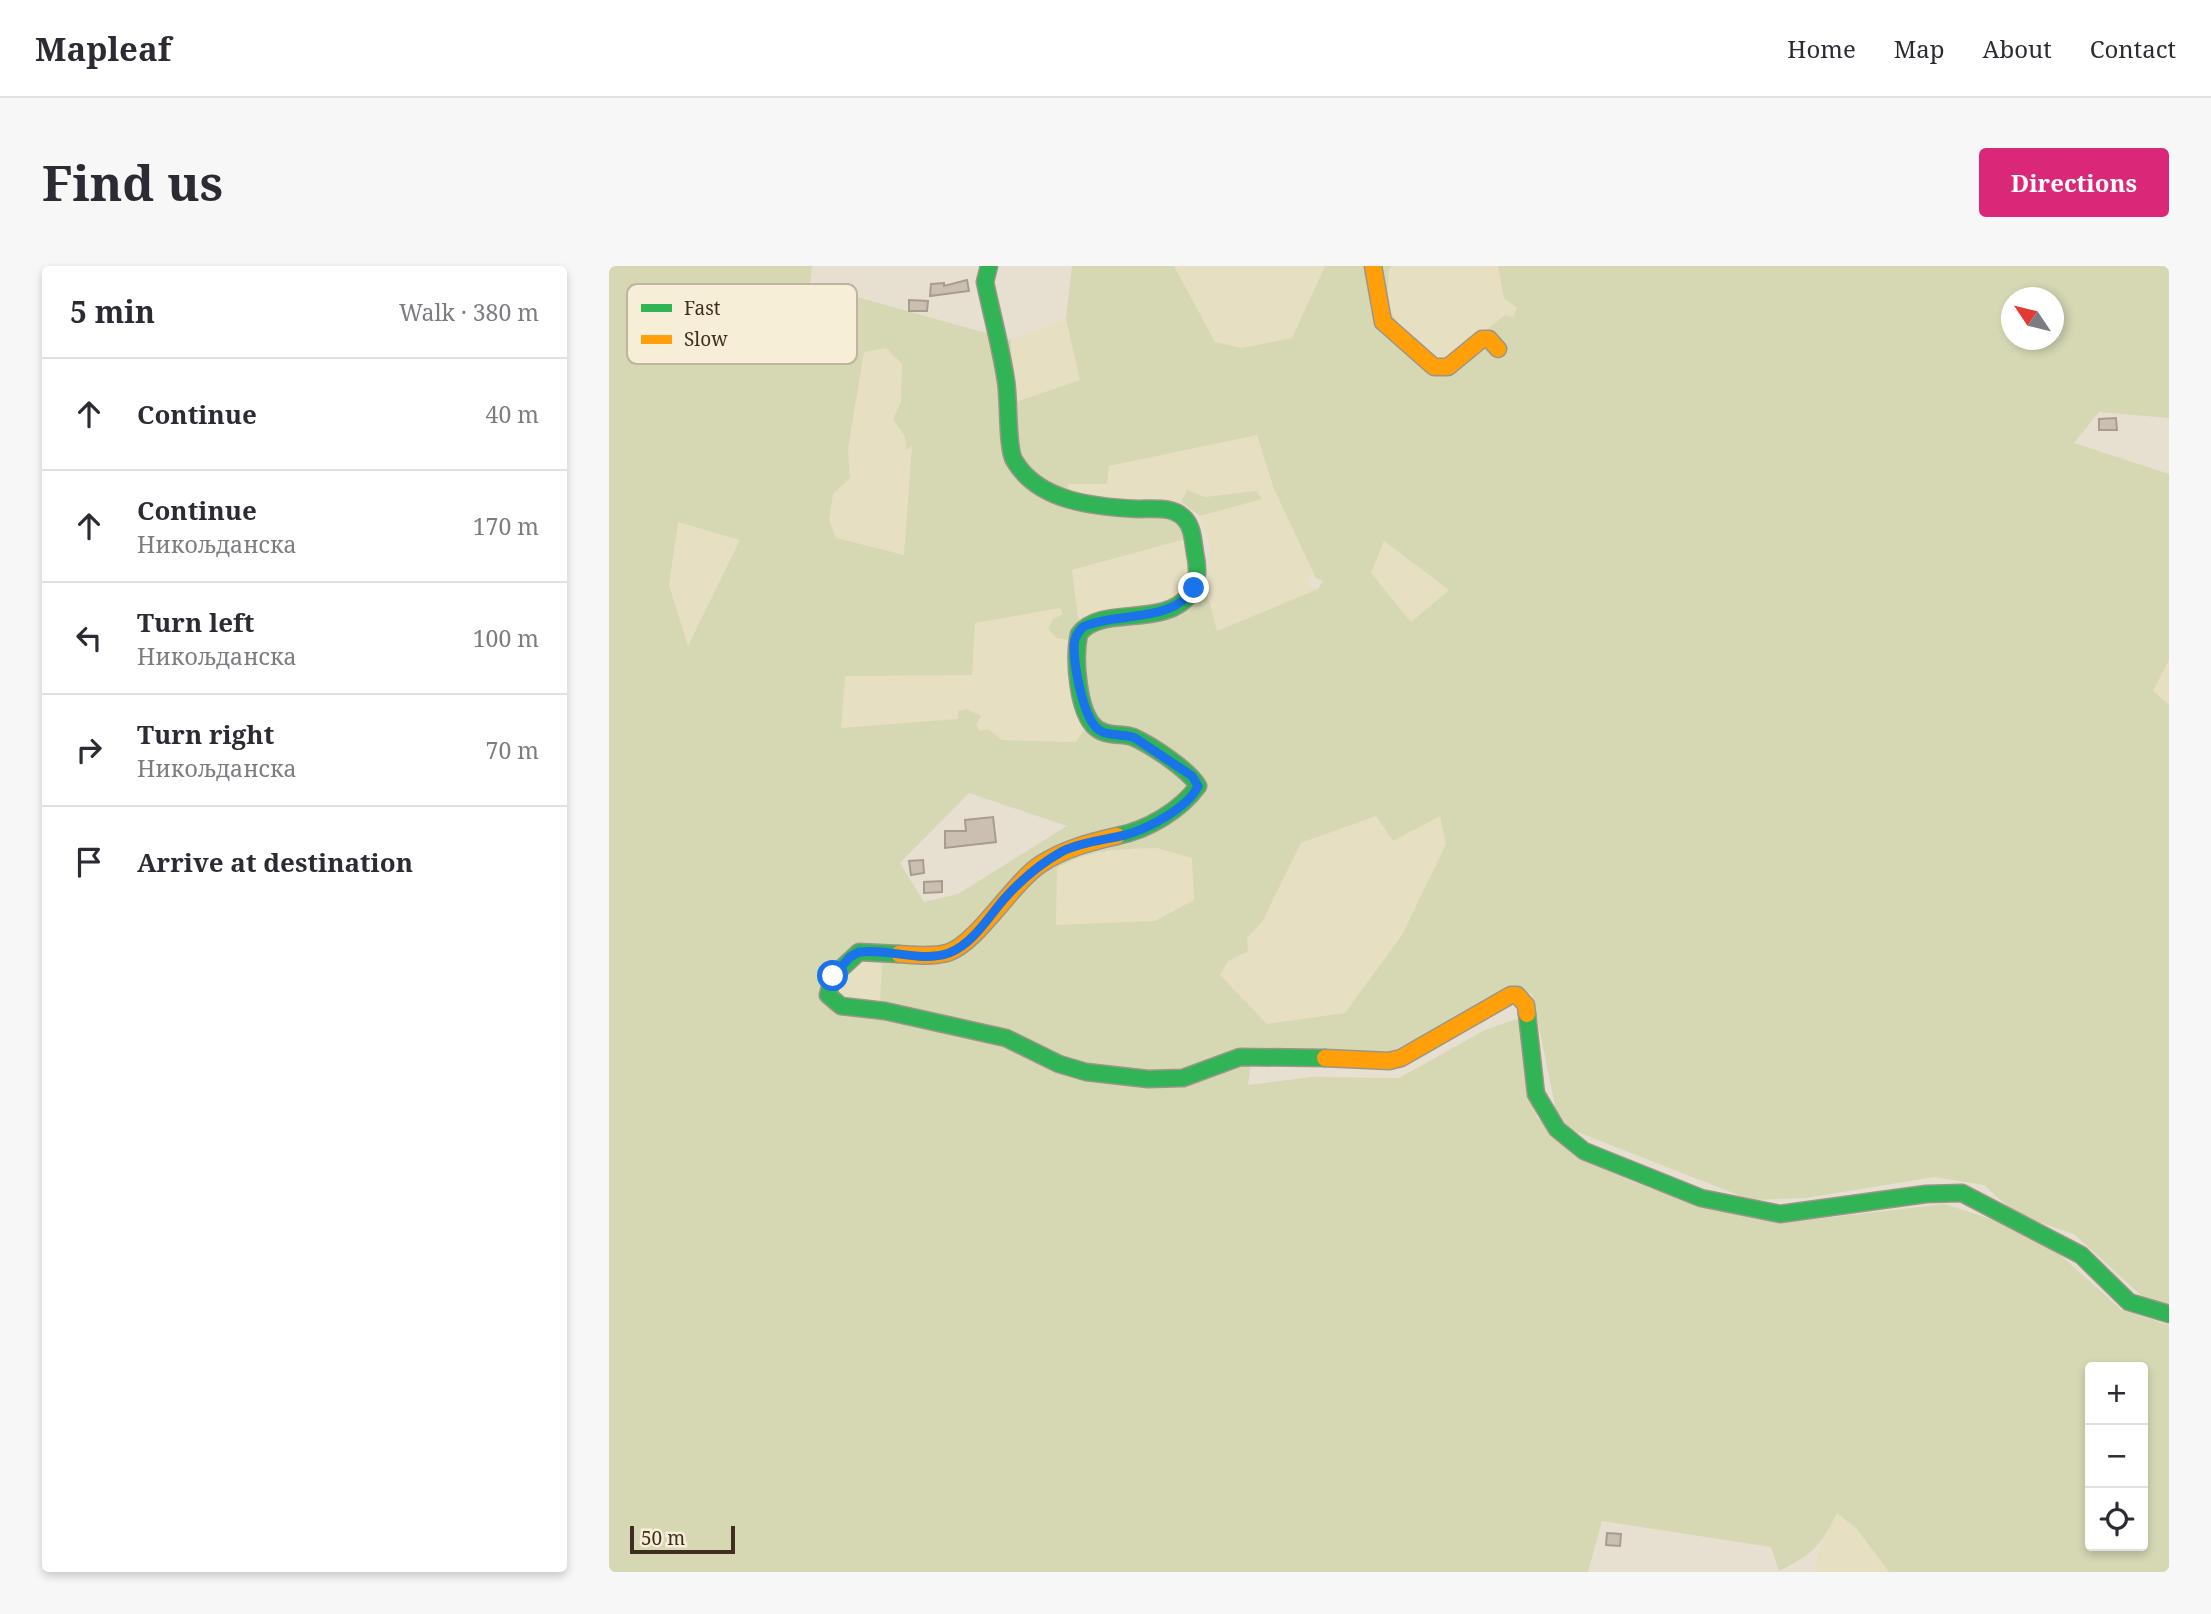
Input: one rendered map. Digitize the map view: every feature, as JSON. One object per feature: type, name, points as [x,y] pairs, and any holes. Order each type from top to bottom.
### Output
[{"type":"street","points":[[989,266],[985,282],[1006,382],[1013,459],[1035,483],[1070,500],[1103,507],[1172,510],[1180,513],[1191,526],[1197,578],[1188,598],[1166,610],[1092,623],[1079,632],[1074,646],[1086,712],[1091,723],[1102,732],[1125,734],[1135,738],[1192,776],[1198,786],[1186,803],[1151,823],[1128,834],[1083,843],[1041,864],[1021,881],[961,947],[947,953],[927,956],[872,951],[850,957],[833,976],[828,995],[841,1006],[885,1012],[1006,1038],[1059,1064],[1086,1072],[1148,1079],[1183,1078],[1240,1057],[1257,1055],[1389,1061],[1401,1058],[1511,995],[1521,997],[1527,1005],[1537,1094],[1557,1129],[1584,1151],[1701,1198],[1780,1214],[1926,1194],[1962,1193],[2019,1225],[2053,1238],[2081,1255],[2129,1302],[2169,1314]]},
{"type":"street","points":[[1373,266],[1376,296],[1383,322],[1434,367],[1448,367],[1482,339],[1489,339],[1498,349]]},
{"type":"shaded area","points":[[1174,266],[1325,266],[1292,338],[1242,348],[1215,343]]},
{"type":"shaded area","points":[[1498,266],[1504,298],[1518,308],[1513,317],[1505,315],[1449,360],[1435,360],[1411,342],[1387,307],[1389,268]]},
{"type":"shaded area","points":[[1066,319],[1080,380],[1013,403],[1011,340]]},
{"type":"shaded area","points":[[886,348],[902,364],[901,402],[893,419],[905,437],[907,449],[912,445],[904,555],[836,538],[829,520],[833,494],[850,478],[848,448],[864,352]]},
{"type":"shaded area","points":[[1257,435],[1274,489],[1316,578],[1310,576],[1306,585],[1318,589],[1217,631],[1206,594],[1210,546],[1200,516],[1261,499],[1256,491],[1205,497],[1187,490],[1181,502],[1105,500],[1072,494],[1066,484],[1106,484],[1109,466]]},
{"type":"shaded area","points":[[677,522],[740,540],[688,647],[669,585]]},
{"type":"shaded area","points":[[1200,535],[1203,578],[1195,592],[1087,628],[1078,617],[1072,571]]},
{"type":"shaded area","points":[[1383,541],[1449,590],[1411,622],[1371,573]]},
{"type":"shaded area","points":[[1061,608],[1081,642],[1108,729],[1076,742],[1002,740],[988,729],[981,731],[976,725],[959,719],[841,729],[845,675],[971,675],[975,623]]},
{"type":"shaded area","points":[[2169,660],[2169,705],[2153,691]]},
{"type":"shaded area","points":[[1440,815],[1446,844],[1402,935],[1345,1013],[1267,1024],[1220,975],[1228,961],[1248,951],[1247,938],[1262,922],[1299,845],[1376,816],[1393,841]]},
{"type":"shaded area","points":[[1157,848],[1192,858],[1194,900],[1155,921],[1056,926],[1057,867],[1079,855],[1110,849]]},
{"type":"shaded area","points":[[852,961],[882,963],[880,1004],[836,999],[839,976]]},
{"type":"shaded area","points":[[1837,1513],[1856,1528],[1889,1572],[1813,1572],[1822,1543]]},
{"type":"green space","points":[[609,266],[812,266],[810,284],[627,284],[627,364],[857,364],[857,297],[1011,340],[1013,403],[1080,380],[1066,319],[1072,266],[1174,266],[1215,342],[1242,348],[1292,338],[1325,266],[1392,266],[1389,269],[1387,307],[1411,342],[1435,360],[1449,360],[1505,315],[1513,317],[1517,308],[1504,298],[1498,266],[2169,266],[2169,418],[2099,412],[2074,443],[2169,474],[2169,660],[2153,691],[2169,705],[2169,1304],[2145,1299],[2074,1234],[2017,1215],[1984,1185],[1934,1177],[1806,1198],[1751,1200],[1570,1129],[1556,1110],[1532,994],[1518,990],[1384,1055],[1253,1049],[1248,1085],[1311,1077],[1399,1078],[1485,1030],[1516,1019],[1524,1025],[1524,1073],[1537,1117],[1576,1157],[1636,1183],[1705,1208],[1782,1223],[1945,1204],[1993,1220],[2050,1246],[2122,1310],[2169,1325],[2169,1572],[1889,1572],[1856,1528],[1837,1513],[1826,1534],[1814,1548],[1800,1560],[1779,1571],[1771,1547],[1602,1521],[1588,1572],[609,1572]],"holes":[[[886,348],[902,364],[901,402],[893,419],[905,437],[906,450],[912,446],[904,555],[836,538],[829,520],[833,494],[850,478],[848,448],[864,352]],[[1257,435],[1274,489],[1316,578],[1323,581],[1318,589],[1217,631],[1203,578],[1176,605],[1087,628],[1078,617],[1072,570],[1200,535],[1159,511],[1072,494],[1067,484],[1107,484],[1109,466]],[[678,522],[740,540],[688,646],[669,585]],[[1384,541],[1449,590],[1411,622],[1371,573]],[[1060,608],[1063,614],[1053,619],[1048,629],[1057,638],[1081,642],[1092,712],[1107,729],[1083,731],[1076,742],[1002,740],[988,729],[981,731],[976,725],[981,716],[967,709],[958,711],[958,719],[841,728],[845,676],[972,675],[975,623]],[[969,793],[1067,826],[958,894],[924,902],[900,863]],[[1376,816],[1393,841],[1440,816],[1446,844],[1402,935],[1345,1013],[1267,1024],[1220,975],[1228,961],[1248,951],[1247,938],[1262,922],[1301,843]],[[1157,848],[1192,858],[1194,900],[1155,921],[1056,925],[1057,868],[1069,862],[1118,850]],[[852,961],[882,963],[880,1004],[836,999],[839,976]]]},
{"type":"green space","points":[[1187,490],[1205,497],[1256,491],[1262,499],[1200,516],[1181,502]]},
{"type":"building","points":[[967,280],[969,291],[930,296],[931,284],[944,283],[944,286]]},
{"type":"building","points":[[909,300],[928,301],[927,311],[909,311]]},
{"type":"building","points":[[2116,418],[2117,430],[2099,430],[2099,419]]},
{"type":"building","points":[[993,817],[996,842],[945,848],[945,831],[966,831],[965,820]]},
{"type":"building","points":[[923,860],[924,873],[911,875],[909,861]]},
{"type":"building","points":[[942,881],[942,892],[924,893],[924,882]]},
{"type":"building","points":[[1607,1533],[1621,1534],[1620,1546],[1606,1545]]},
{"type":"traffic: fast","points":[[989,266],[985,282],[1006,381],[1010,445],[1014,460],[1024,474],[1038,485],[1069,500],[1174,512],[1184,518],[1192,534],[1197,574],[1193,589],[1179,605],[1150,614],[1102,620],[1089,625],[1079,634],[1077,656],[1081,697],[1096,728],[1110,734],[1133,737],[1149,746],[1178,766],[1198,786],[1182,804],[1162,818],[1117,836]]},
{"type":"traffic: fast","points":[[899,954],[859,952],[833,976],[828,995],[841,1006],[885,1011],[1006,1038],[1059,1064],[1086,1072],[1148,1079],[1183,1078],[1240,1057],[1325,1058]]},
{"type":"traffic: fast","points":[[1527,1014],[1536,1094],[1557,1129],[1584,1151],[1701,1198],[1780,1214],[1926,1194],[1962,1193],[2081,1255],[2129,1302],[2169,1314]]},
{"type":"traffic: slow","points":[[1373,266],[1383,322],[1434,367],[1448,367],[1482,339],[1489,339],[1498,349]]},
{"type":"traffic: slow","points":[[899,954],[947,953],[970,938],[1041,864],[1077,847],[1117,836]]},
{"type":"traffic: slow","points":[[1325,1058],[1389,1061],[1401,1058],[1511,995],[1517,995],[1526,1005],[1527,1014]]},
{"type":"route","points":[[833,976],[850,957],[859,952],[927,956],[947,953],[961,947],[1021,881],[1041,864],[1083,843],[1128,834],[1186,803],[1198,786],[1192,776],[1135,738],[1115,732],[1102,732],[1091,723],[1086,712],[1074,646],[1075,638],[1083,627],[1092,623],[1166,610],[1188,598],[1194,588]]}]
